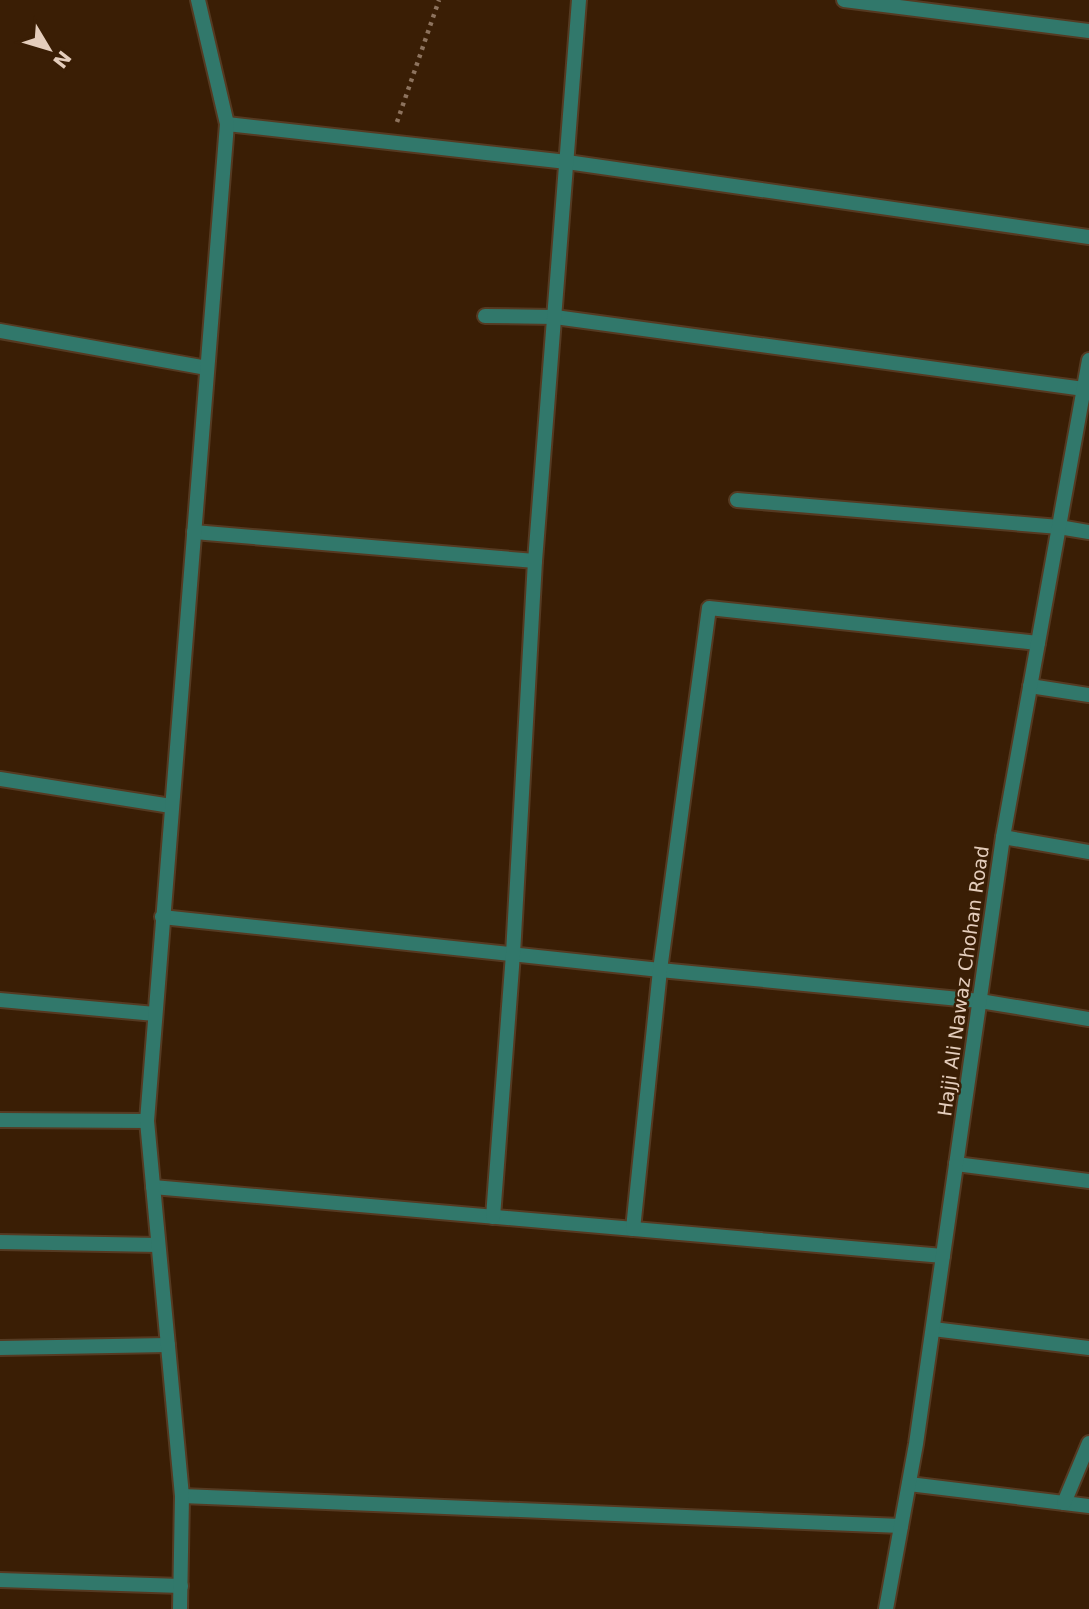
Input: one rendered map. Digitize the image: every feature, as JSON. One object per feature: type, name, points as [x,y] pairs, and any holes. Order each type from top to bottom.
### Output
[{"type":"street","points":[[180,1609],[182,1496],[147,1121],[227,124],[198,0]]},
{"type":"street","points":[[493,1217],[513,954],[535,561],[579,0]]},
{"type":"street","points":[[844,0],[1089,31]]},
{"type":"street","points":[[227,124],[567,162],[1089,237]]},
{"type":"street","points":[[485,316],[555,317],[1084,389]]},
{"type":"street","points":[[0,331],[207,368]]},
{"type":"street","name":"Hajji Ali Nawaz Chohan Road","points":[[886,1609],[933,1329],[1003,837],[1089,360]]},
{"type":"street","points":[[737,500],[1059,527],[1089,532]]},
{"type":"street","points":[[194,532],[535,561]]},
{"type":"street","points":[[633,1229],[660,970],[709,608],[1038,643]]},
{"type":"street","points":[[1030,686],[1089,695]]},
{"type":"street","points":[[0,779],[171,806]]},
{"type":"street","points":[[1003,837],[1089,852]]},
{"type":"street","points":[[162,917],[660,970],[980,1000],[1089,1019]]},
{"type":"street","points":[[0,1000],[155,1014]]},
{"type":"street","points":[[0,1121],[147,1121]]},
{"type":"street","points":[[956,1164],[1089,1181]]},
{"type":"street","points":[[153,1187],[943,1256]]},
{"type":"street","points":[[0,1242],[158,1245]]},
{"type":"street","points":[[933,1329],[1089,1348]]},
{"type":"street","points":[[0,1348],[168,1345]]},
{"type":"street","points":[[1064,1503],[1089,1443]]},
{"type":"street","points":[[909,1484],[1089,1506]]},
{"type":"street","points":[[182,1496],[901,1526]]},
{"type":"street","points":[[0,1580],[181,1586]]},
{"type":"path","points":[[390,142],[439,0]]}]
